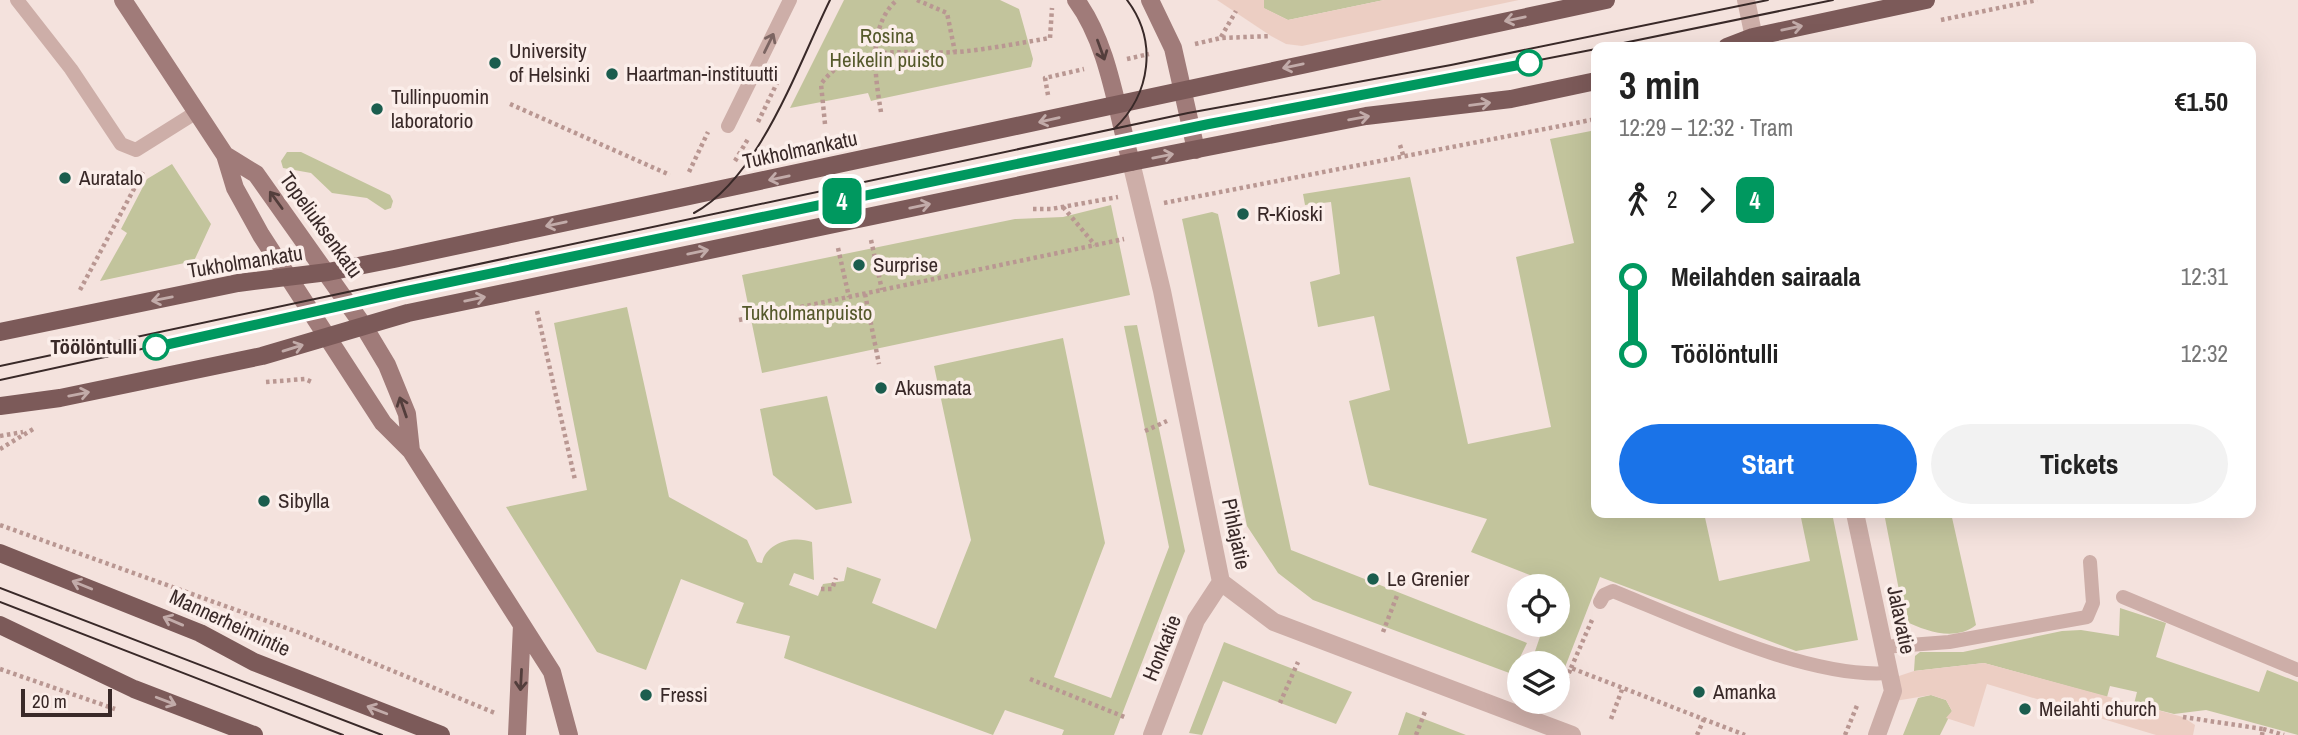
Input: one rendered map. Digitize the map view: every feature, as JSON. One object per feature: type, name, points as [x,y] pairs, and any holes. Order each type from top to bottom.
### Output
[{"type":"main road","name":"Topeliuksenkatu","points":[[122,0],[225,155],[234,188],[250,218],[383,423],[411,451],[552,672],[569,735]]},
{"type":"main road","points":[[1076,0],[1091,24],[1131,162]]},
{"type":"main road","points":[[1150,0],[1173,48],[1196,149]]},
{"type":"main road","name":"Tukholmankatu","points":[[0,332],[239,283],[328,272],[1606,0]]},
{"type":"main road","points":[[1755,42],[1926,0]]},
{"type":"main road","points":[[0,406],[60,398],[290,350],[363,325],[1131,162],[1366,116],[1511,99],[1591,82]]},
{"type":"main road","name":"Topeliuksenkatu","points":[[225,155],[256,174],[363,325],[387,365],[407,414],[411,451]]},
{"type":"main road","name":"Mannerheimintie","points":[[0,553],[200,633],[254,662],[441,735]]},
{"type":"main road","points":[[0,625],[134,689],[254,735]]},
{"type":"main road","points":[[517,728],[522,684],[522,625]]},
{"type":"street","points":[[1746,0],[1755,42]]},
{"type":"street","name":"Pihlajatie","points":[[1131,162],[1221,582],[1274,622],[1572,735]]},
{"type":"street","name":"Jalavatie","points":[[1855,518],[1892,691],[1877,735]]},
{"type":"street","name":"Honkatie","points":[[1152,735],[1196,620],[1221,582]]},
{"type":"lane","points":[[17,0],[71,69],[121,144],[136,150],[195,113]]},
{"type":"lane","points":[[728,126],[790,0]]},
{"type":"lane","points":[[1883,647],[1949,642],[2087,617],[2094,603],[2090,562]]},
{"type":"lane","points":[[1600,602],[1604,595],[1613,591],[1726,636],[1830,669],[1871,674],[1888,673]]},
{"type":"lane","points":[[2123,597],[2298,670]]},
{"type":"path","points":[[881,112],[877,86],[880,21],[897,0]]},
{"type":"path","points":[[918,0],[947,13],[955,52]]},
{"type":"path","points":[[825,124],[820,92],[827,75],[855,59],[877,53],[955,52],[1050,38],[1052,0]]},
{"type":"path","points":[[1221,38],[1236,11]]},
{"type":"path","points":[[1045,78],[1059,75]]},
{"type":"path","points":[[510,104],[674,177]]},
{"type":"path","points":[[1030,209],[1063,207],[1116,197],[1173,204],[1591,120]]},
{"type":"path","points":[[1400,145],[1404,158]]},
{"type":"path","points":[[78,293],[135,184]]},
{"type":"path","points":[[1063,207],[1095,245]]},
{"type":"path","points":[[863,241],[885,236]]},
{"type":"path","points":[[871,239],[882,290]]},
{"type":"path","points":[[739,320],[1124,239]]},
{"type":"path","points":[[826,249],[850,244]]},
{"type":"path","points":[[838,247],[849,297]]},
{"type":"path","points":[[864,294],[879,364]]},
{"type":"path","points":[[524,313],[550,308]]},
{"type":"path","points":[[537,310],[575,480]]},
{"type":"path","points":[[259,383],[305,379],[314,383]]},
{"type":"path","points":[[1145,431],[1162,424]]},
{"type":"path","points":[[0,436],[24,432]]},
{"type":"path","points":[[0,525],[303,634],[517,728]]},
{"type":"path","points":[[821,590],[832,589],[836,578]]},
{"type":"path","points":[[1382,632],[1398,593]]},
{"type":"path","points":[[1600,602],[1571,668],[1745,735]]},
{"type":"path","points":[[1280,703],[1298,662]]},
{"type":"path","points":[[0,669],[124,712]]},
{"type":"path","points":[[1030,679],[1127,718]]},
{"type":"path","points":[[1611,719],[1623,687]]},
{"type":"path","points":[[1845,735],[1858,703]]},
{"type":"path","points":[[1416,735],[1426,709]]},
{"type":"path","points":[[2183,717],[2284,735]]},
{"type":"path","points":[[1698,735],[1704,719]]},
{"type":"green space","name":"Rosina Heikelin puisto","points":[[844,0],[1000,0],[1019,9],[1033,59],[1031,67],[871,101],[868,93],[790,108]]},
{"type":"green space","points":[[1264,0],[1384,0],[1288,20],[1263,8]]},
{"type":"green space","points":[[1591,131],[1591,518],[1705,518],[1719,581],[1810,561],[1801,518],[1833,518],[1858,640],[1796,651],[1600,577],[1570,654],[1570,651],[1535,651],[1540,637],[1570,637],[1570,574],[1527,574],[1471,552],[1487,519],[1369,485],[1349,401],[1390,390],[1374,316],[1318,327],[1310,282],[1340,274],[1331,202],[1305,205],[1303,194],[1410,177],[1468,444],[1551,427],[1516,257],[1574,243],[1550,139]]},
{"type":"green space","points":[[287,152],[301,152],[390,195],[393,201],[391,208],[385,210],[367,198],[332,193],[311,173],[283,168],[281,161]]},
{"type":"green space","points":[[172,164],[211,224],[194,261],[100,281],[127,233],[121,229],[147,179]]},
{"type":"green space","name":"Tukholmanpuisto","points":[[1111,205],[1130,295],[762,373],[742,275],[1015,219],[1063,217]]},
{"type":"green space","points":[[1212,212],[1218,214],[1291,550],[1527,643],[1523,651],[1507,651],[1507,672],[1313,600],[1278,573],[1247,526],[1182,219]]},
{"type":"green space","points":[[627,307],[669,497],[747,540],[757,562],[762,563],[769,550],[782,542],[797,539],[812,542],[814,580],[794,573],[789,585],[818,596],[823,584],[844,581],[847,567],[881,579],[872,603],[936,629],[971,540],[934,366],[1063,338],[1105,543],[1054,677],[1111,698],[1169,547],[1124,326],[1137,325],[1185,551],[1114,735],[1062,735],[1064,730],[1005,710],[993,735],[784,658],[790,636],[736,623],[744,603],[681,579],[646,670],[597,652],[506,507],[587,490],[554,323]]},
{"type":"green space","points":[[827,396],[852,503],[816,510],[773,475],[760,409]]},
{"type":"green space","points":[[1885,518],[1952,518],[1976,625],[1960,633],[1951,634],[1923,629],[1905,621]]},
{"type":"green space","points":[[2120,608],[2166,623],[2156,657],[2259,692],[2267,670],[2298,682],[2298,735],[2206,710],[2174,714],[2134,704],[2137,692],[2110,686],[2107,697],[1984,663],[1914,671],[1915,656],[1920,652],[1963,652],[2062,631],[2081,630],[2119,636]]},
{"type":"green space","points":[[1224,642],[1352,692],[1336,724],[1223,681],[1202,735],[1189,733]]},
{"type":"green space","points":[[1931,695],[1946,700],[1952,711],[1940,735],[1903,735],[1918,698]]},
{"type":"green space","points":[[1406,712],[1466,735],[1398,735]]},
{"type":"shaded area","points":[[1217,0],[1264,0],[1264,8],[1288,20],[1384,0],[1519,0],[1302,46],[1286,44],[1271,36]]},
{"type":"shaded area","points":[[1984,663],[2183,717],[2195,725],[2193,735],[2156,735],[1987,684],[1974,727],[1946,718],[1952,711],[1946,700],[1931,695],[1889,702],[1890,679],[1914,671]]},
{"type":"tram line","points":[[694,213],[717,196],[738,174],[757,147],[790,87],[830,0]]},
{"type":"tram line","points":[[1114,129],[1136,100],[1146,67],[1143,33],[1127,0]]},
{"type":"tram line","points":[[0,366],[1188,113],[1451,65],[1768,0]]},
{"type":"tram line","points":[[1628,42],[1833,0]]},
{"type":"tram line","points":[[0,380],[403,292],[1209,124],[1591,50]]},
{"type":"tram line","name":"4","points":[[156,347],[402,292],[1209,124],[1529,63]]},
{"type":"tram line","points":[[0,588],[382,735]]},
{"type":"tram line","points":[[0,602],[343,735]]},
{"type":"place","name":"University of Helsinki","points":[[495,63]]},
{"type":"place","name":"Haartman-instituutti","points":[[612,74]]},
{"type":"place","name":"Tullinpuomin laboratorio","points":[[377,109]]},
{"type":"place","name":"Auratalo","points":[[65,178]]},
{"type":"place","name":"R-Kioski","points":[[1243,214]]},
{"type":"place","name":"Surprise","points":[[859,265]]},
{"type":"place","name":"Töölöntulli","points":[[156,347]]},
{"type":"place","name":"Akusmata","points":[[881,388]]},
{"type":"place","name":"Sibylla","points":[[264,501]]},
{"type":"place","name":"Le Grenier","points":[[1373,579]]},
{"type":"place","name":"Amanka","points":[[1699,692]]},
{"type":"place","name":"Fressi","points":[[646,695]]},
{"type":"place","name":"Meilahti church","points":[[2025,709]]}]
